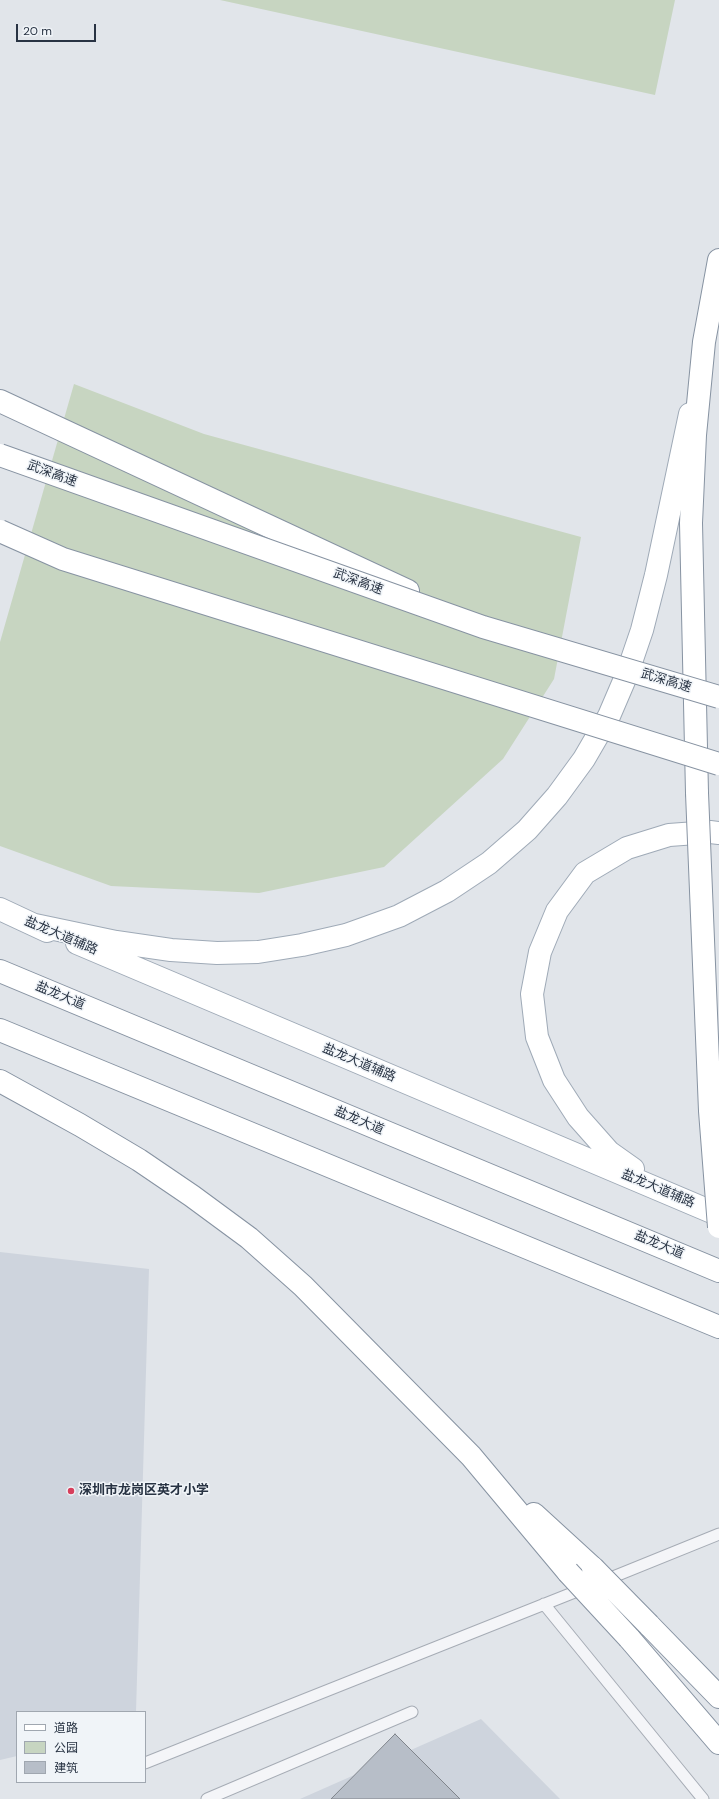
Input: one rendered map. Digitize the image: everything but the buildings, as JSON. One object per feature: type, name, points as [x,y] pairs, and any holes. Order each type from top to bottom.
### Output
[{"type":"main road","points":[[35,925],[116,942],[179,951],[217,953],[258,952],[302,945],[346,935],[392,918],[447,891],[488,863],[527,830],[558,796],[584,759],[609,716],[627,674],[642,630],[656,575],[704,342],[719,260]]},
{"type":"main road","points":[[704,342],[695,435],[691,523],[697,793],[710,1111],[719,1227]]},
{"type":"main road","points":[[0,401],[483,627]]},
{"type":"main road","name":"武深高速","points":[[0,455],[483,627],[719,697]]},
{"type":"main road","points":[[0,531],[64,559]]},
{"type":"main road","points":[[0,543],[64,559],[719,764]]},
{"type":"main road","points":[[663,1191],[609,1152],[578,1117],[554,1080],[537,1037],[532,994],[540,952],[557,911],[585,873],[626,848],[669,836],[710,832],[719,833]]},
{"type":"main road","name":"盐龙大道辅路","points":[[0,910],[719,1215]]},
{"type":"main road","name":"盐龙大道","points":[[0,971],[719,1270]]},
{"type":"main road","points":[[0,1030],[719,1327]]},
{"type":"main road","points":[[0,1081],[80,1125],[139,1160],[192,1196],[249,1238],[303,1286],[471,1456],[593,1568],[719,1697]]},
{"type":"main road","points":[[471,1456],[568,1572],[628,1638],[719,1743]]},
{"type":"lane","points":[[146,1763],[719,1534]]},
{"type":"lane","points":[[544,1604],[703,1799]]},
{"type":"lane","points":[[207,1799],[412,1712]]},
{"type":"shaded area","name":"深圳市龙岗区英才小学","points":[[0,1252],[149,1269],[136,1711],[16,1711],[16,1756],[0,1760]]},
{"type":"shaded area","points":[[481,1719],[560,1799],[300,1799]]},
{"type":"green space","points":[[220,0],[675,0],[655,95]]},
{"type":"green space","points":[[74,384],[204,434],[581,537],[554,679],[503,759],[384,867],[259,893],[111,886],[0,846],[0,642]]},
{"type":"place","name":"深圳市龙岗区英才小学","points":[[71,1491]]}]
